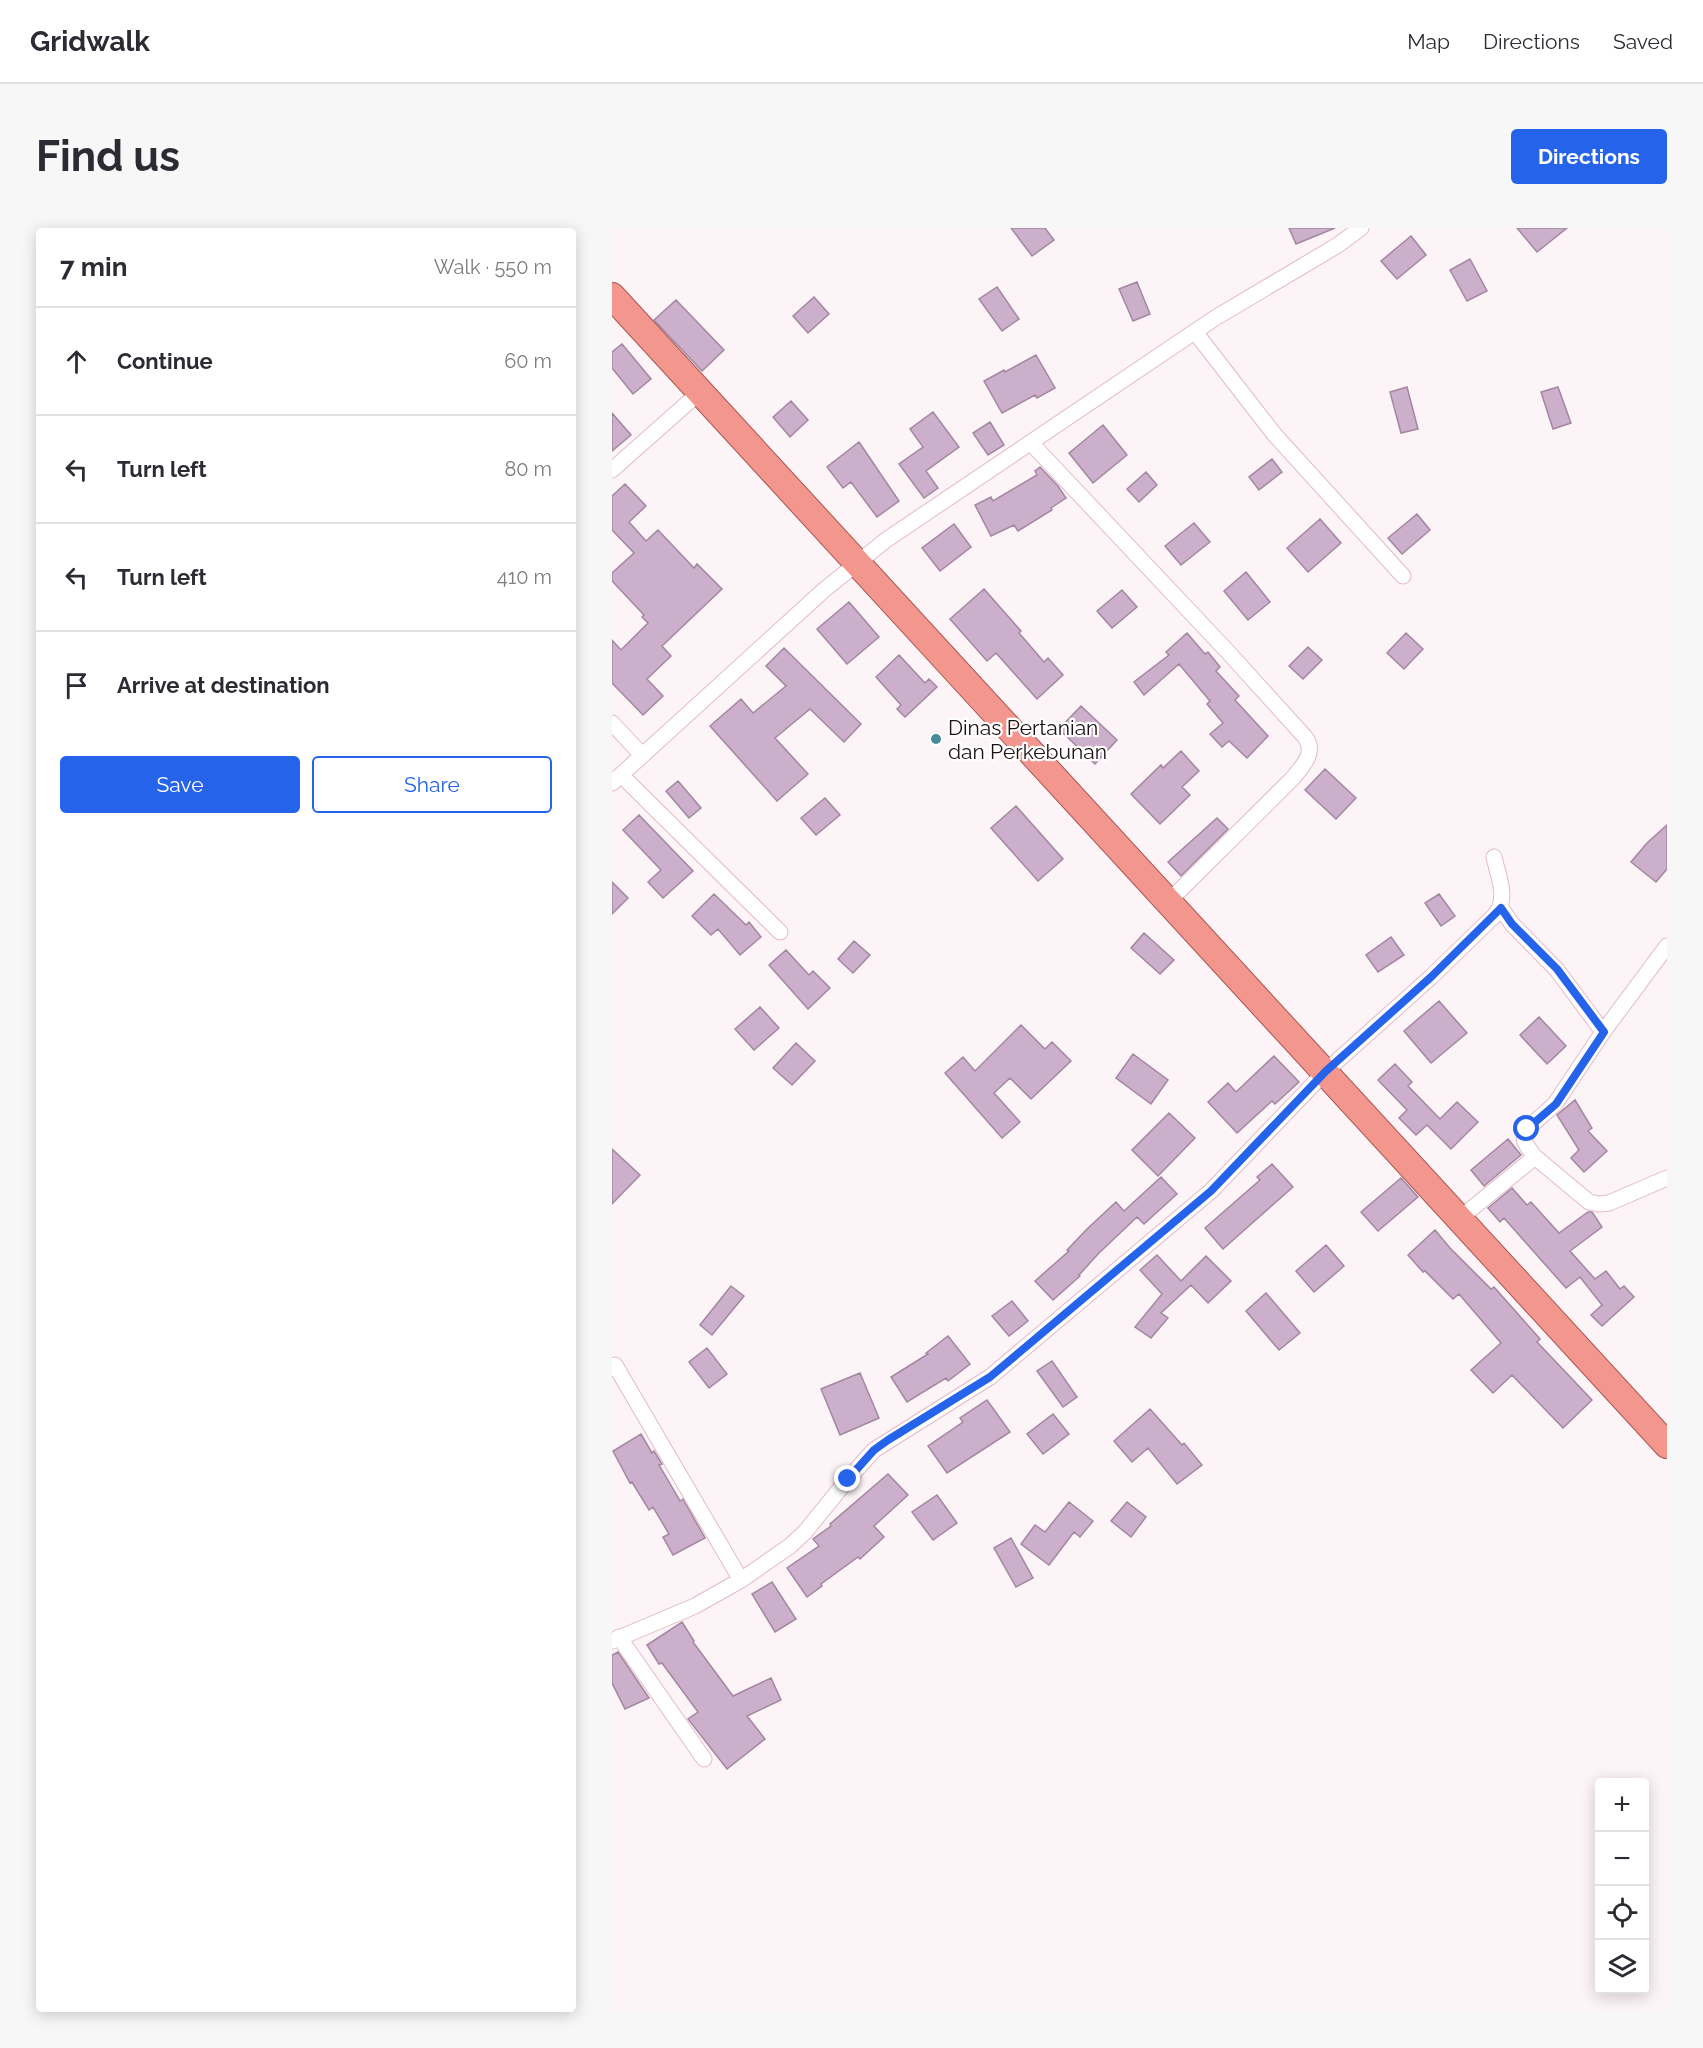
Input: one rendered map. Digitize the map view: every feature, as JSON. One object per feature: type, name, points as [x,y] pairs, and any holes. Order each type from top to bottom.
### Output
[{"type":"highway","points":[[629,314],[1667,1445]]},
{"type":"street","points":[[780,932],[616,779],[856,563],[928,511],[1195,332],[1250,296],[1338,245],[1361,228]]},
{"type":"street","points":[[1195,332],[1274,434],[1403,576]]},
{"type":"street","points":[[612,470],[700,392]]},
{"type":"street","points":[[1030,443],[1228,652],[1309,742],[1309,754],[1292,779],[1168,902]]},
{"type":"street","points":[[612,723],[642,755]]},
{"type":"street","points":[[1494,857],[1502,896],[1501,908],[1512,924],[1557,969],[1604,1032]]},
{"type":"street","points":[[705,1759],[616,1639],[695,1606],[741,1580],[798,1539],[874,1450],[990,1377],[1211,1191],[1326,1071],[1431,977],[1501,908]]},
{"type":"street","points":[[1667,946],[1604,1032],[1556,1104],[1524,1134],[1524,1141],[1535,1157],[1589,1202],[1609,1203],[1667,1178]]},
{"type":"street","points":[[1458,1219],[1535,1157]]},
{"type":"street","points":[[615,1365],[741,1580]]},
{"type":"building","points":[[1011,228],[1045,228],[1054,240],[1032,256]]},
{"type":"building","points":[[1289,228],[1335,228],[1296,244]]},
{"type":"building","points":[[1517,228],[1567,228],[1537,252]]},
{"type":"building","points":[[1411,236],[1426,255],[1397,279],[1381,261]]},
{"type":"building","points":[[1470,259],[1487,291],[1467,301],[1450,270]]},
{"type":"building","points":[[1137,282],[1150,314],[1133,321],[1119,289]]},
{"type":"building","points":[[997,287],[1019,319],[1002,331],[979,299]]},
{"type":"building","points":[[814,297],[829,314],[808,333],[793,316]]},
{"type":"building","points":[[676,300],[724,350],[702,371],[654,320]]},
{"type":"building","points":[[622,344],[651,379],[633,394],[612,368],[612,352]]},
{"type":"building","points":[[1036,355],[1055,388],[1037,398],[1035,395],[1002,413],[984,381]]},
{"type":"building","points":[[1407,387],[1418,429],[1401,433],[1390,392]]},
{"type":"building","points":[[1558,387],[1571,423],[1553,429],[1541,392]]},
{"type":"building","points":[[791,401],[808,420],[790,437],[773,417]]},
{"type":"building","points":[[933,412],[959,447],[926,471],[938,488],[924,498],[899,464],[923,447],[910,429]]},
{"type":"building","points":[[612,413],[631,435],[612,451]]},
{"type":"building","points":[[990,422],[1004,445],[988,455],[973,433]]},
{"type":"building","points":[[1103,425],[1127,455],[1093,483],[1069,453]]},
{"type":"building","points":[[859,442],[899,501],[877,517],[851,482],[843,488],[827,467]]},
{"type":"building","points":[[1272,459],[1282,472],[1259,490],[1249,477]]},
{"type":"building","points":[[1040,467],[1066,498],[1051,508],[1052,510],[1018,531],[1014,525],[991,536],[975,505],[991,497],[993,501],[1037,475],[1035,471]]},
{"type":"building","points":[[1146,472],[1157,485],[1139,502],[1127,489]]},
{"type":"building","points":[[625,484],[646,506],[629,522],[646,541],[658,530],[694,568],[697,564],[722,589],[662,646],[671,656],[647,679],[663,696],[643,715],[612,683],[612,640],[621,650],[648,623],[642,617],[644,615],[612,581],[612,573],[634,553],[612,530],[612,496]]},
{"type":"building","points":[[1417,514],[1430,530],[1402,554],[1388,538]]},
{"type":"building","points":[[1320,519],[1341,543],[1308,572],[1287,548]]},
{"type":"building","points":[[1194,523],[1210,542],[1181,565],[1165,546]]},
{"type":"building","points":[[954,524],[971,547],[940,571],[922,548]]},
{"type":"building","points":[[1246,572],[1270,602],[1248,620],[1224,591]]},
{"type":"building","points":[[984,589],[1021,631],[1019,633],[1044,662],[1048,658],[1063,675],[1037,699],[996,653],[987,661],[950,619]]},
{"type":"building","points":[[1122,590],[1137,607],[1112,628],[1097,611]]},
{"type":"building","points":[[849,602],[879,637],[847,664],[817,629]]},
{"type":"building","points":[[1187,633],[1205,654],[1208,652],[1220,667],[1216,671],[1239,696],[1235,700],[1268,736],[1247,758],[1229,741],[1222,747],[1210,734],[1223,723],[1207,704],[1210,701],[1179,664],[1144,695],[1134,682],[1169,655],[1166,652]]},
{"type":"building","points":[[1406,633],[1423,649],[1404,669],[1387,653]]},
{"type":"building","points":[[1308,647],[1322,660],[1303,679],[1289,666]]},
{"type":"building","points":[[784,648],[861,724],[844,742],[810,709],[775,738],[808,774],[777,801],[710,726],[741,699],[753,713],[786,686],[766,666]]},
{"type":"building","points":[[899,655],[925,683],[929,679],[937,687],[905,717],[897,709],[901,705],[876,677]]},
{"type":"building","points":[[1081,706],[1117,740],[1095,764],[1059,729]]},
{"type":"building","points":[[1181,751],[1199,771],[1182,787],[1190,795],[1160,824],[1131,794],[1161,765],[1163,768]]},
{"type":"building","points":[[1325,769],[1356,798],[1336,819],[1305,790]]},
{"type":"building","points":[[678,781],[701,808],[689,818],[666,791]]},
{"type":"building","points":[[825,798],[840,815],[816,835],[801,818]]},
{"type":"building","points":[[1016,806],[1063,859],[1038,881],[991,828]]},
{"type":"building","points":[[639,815],[693,871],[663,898],[648,882],[661,870],[623,830]]},
{"type":"building","points":[[1217,818],[1228,829],[1181,876],[1168,862]]},
{"type":"building","points":[[1667,825],[1667,869],[1656,882],[1631,862]]},
{"type":"building","points":[[612,882],[628,898],[612,914]]},
{"type":"building","points":[[714,894],[746,925],[749,922],[761,937],[740,955],[718,929],[711,935],[692,916]]},
{"type":"building","points":[[1439,894],[1455,916],[1441,926],[1425,903]]},
{"type":"building","points":[[1144,933],[1174,960],[1160,974],[1131,948]]},
{"type":"building","points":[[1391,937],[1404,955],[1378,972],[1366,955]]},
{"type":"building","points":[[854,941],[870,955],[853,973],[838,959]]},
{"type":"building","points":[[786,950],[809,975],[813,971],[830,988],[808,1009],[769,965]]},
{"type":"building","points":[[1439,1001],[1467,1033],[1431,1063],[1404,1031]]},
{"type":"building","points":[[760,1007],[779,1028],[754,1050],[735,1029]]},
{"type":"building","points":[[1539,1017],[1566,1046],[1547,1064],[1520,1035]]},
{"type":"building","points":[[1021,1025],[1045,1049],[1052,1042],[1071,1061],[1031,1099],[1010,1078],[994,1093],[1020,1122],[1002,1138],[945,1073],[963,1057],[975,1071]]},
{"type":"building","points":[[796,1043],[815,1061],[792,1085],[773,1068]]},
{"type":"building","points":[[1133,1054],[1168,1080],[1151,1104],[1116,1078]]},
{"type":"building","points":[[1274,1056],[1299,1082],[1275,1104],[1272,1101],[1237,1133],[1208,1102],[1228,1083],[1236,1092]]},
{"type":"building","points":[[1395,1064],[1412,1082],[1408,1086],[1440,1119],[1457,1102],[1478,1122],[1451,1149],[1427,1125],[1416,1135],[1399,1118],[1407,1110],[1378,1080]]},
{"type":"building","points":[[1575,1100],[1592,1128],[1588,1131],[1607,1151],[1584,1172],[1571,1158],[1579,1150],[1557,1115]]},
{"type":"building","points":[[1169,1113],[1195,1138],[1158,1176],[1132,1150]]},
{"type":"building","points":[[1508,1139],[1521,1155],[1484,1186],[1471,1170]]},
{"type":"building","points":[[612,1149],[640,1175],[612,1204]]},
{"type":"building","points":[[1272,1164],[1293,1187],[1223,1249],[1205,1228],[1260,1180],[1257,1177]]},
{"type":"building","points":[[1161,1177],[1177,1194],[1144,1224],[1137,1217],[1099,1253],[1080,1276],[1053,1300],[1035,1281],[1069,1251],[1067,1250],[1087,1229],[1116,1202],[1124,1211]]},
{"type":"building","points":[[1401,1178],[1418,1197],[1378,1231],[1361,1212]]},
{"type":"building","points":[[1512,1188],[1527,1205],[1531,1202],[1559,1233],[1588,1212],[1592,1212],[1602,1227],[1570,1251],[1595,1279],[1606,1271],[1620,1289],[1624,1286],[1634,1297],[1602,1326],[1591,1315],[1602,1305],[1580,1277],[1566,1288],[1504,1218],[1500,1222],[1488,1208]]},
{"type":"building","points":[[1435,1230],[1491,1289],[1494,1287],[1540,1339],[1537,1342],[1592,1400],[1563,1428],[1512,1375],[1493,1393],[1471,1370],[1501,1343],[1459,1294],[1453,1299],[1408,1255]]},
{"type":"building","points":[[1326,1245],[1344,1266],[1314,1292],[1296,1271]]},
{"type":"building","points":[[1157,1255],[1181,1281],[1206,1256],[1231,1281],[1208,1303],[1191,1285],[1161,1313],[1168,1318],[1151,1338],[1135,1327],[1162,1294],[1140,1270]]},
{"type":"building","points":[[731,1286],[744,1296],[712,1335],[700,1325]]},
{"type":"building","points":[[1266,1293],[1300,1333],[1279,1350],[1246,1311]]},
{"type":"building","points":[[1012,1301],[1028,1321],[1009,1336],[992,1316]]},
{"type":"building","points":[[948,1336],[970,1364],[948,1381],[946,1378],[907,1402],[891,1377],[928,1354],[926,1353]]},
{"type":"building","points":[[707,1348],[727,1374],[709,1388],[689,1362]]},
{"type":"building","points":[[1052,1361],[1077,1397],[1063,1407],[1037,1371]]},
{"type":"building","points":[[860,1373],[879,1418],[840,1435],[821,1389]]},
{"type":"building","points":[[987,1400],[1010,1432],[947,1473],[928,1446],[963,1422],[960,1418]]},
{"type":"building","points":[[1150,1409],[1202,1465],[1177,1484],[1148,1448],[1132,1462],[1114,1441]]},
{"type":"building","points":[[1053,1414],[1069,1434],[1043,1454],[1027,1434]]},
{"type":"building","points":[[641,1434],[652,1453],[654,1451],[662,1464],[659,1465],[680,1501],[683,1499],[705,1538],[673,1555],[663,1537],[669,1534],[653,1507],[649,1510],[632,1482],[630,1483],[613,1451]]},
{"type":"building","points":[[888,1474],[908,1495],[874,1526],[884,1537],[860,1559],[858,1557],[807,1597],[787,1568],[819,1546],[813,1539],[831,1526],[830,1524]]},
{"type":"building","points":[[937,1495],[957,1523],[933,1540],[912,1512]]},
{"type":"building","points":[[1069,1502],[1093,1521],[1080,1537],[1074,1532],[1049,1565],[1021,1544],[1035,1525],[1045,1532]]},
{"type":"building","points":[[1127,1502],[1146,1517],[1131,1537],[1111,1521]]},
{"type":"building","points":[[1011,1538],[1033,1578],[1016,1587],[994,1548]]},
{"type":"building","points":[[772,1582],[796,1619],[775,1632],[752,1594]]},
{"type":"building","points":[[682,1622],[693,1642],[733,1696],[771,1678],[781,1700],[747,1716],[765,1739],[727,1769],[688,1719],[698,1712],[662,1663],[659,1664],[647,1645]]},
{"type":"building","points":[[618,1652],[649,1698],[625,1709],[612,1683],[612,1655]]},
{"type":"place","name":"Dinas Pertanian dan Perkebunan","points":[[936,739]]},
{"type":"route","points":[[848,1479],[874,1450],[990,1377],[1211,1191],[1326,1071],[1458,952],[1501,908],[1512,924],[1557,969],[1604,1032],[1556,1104],[1527,1129]]}]
